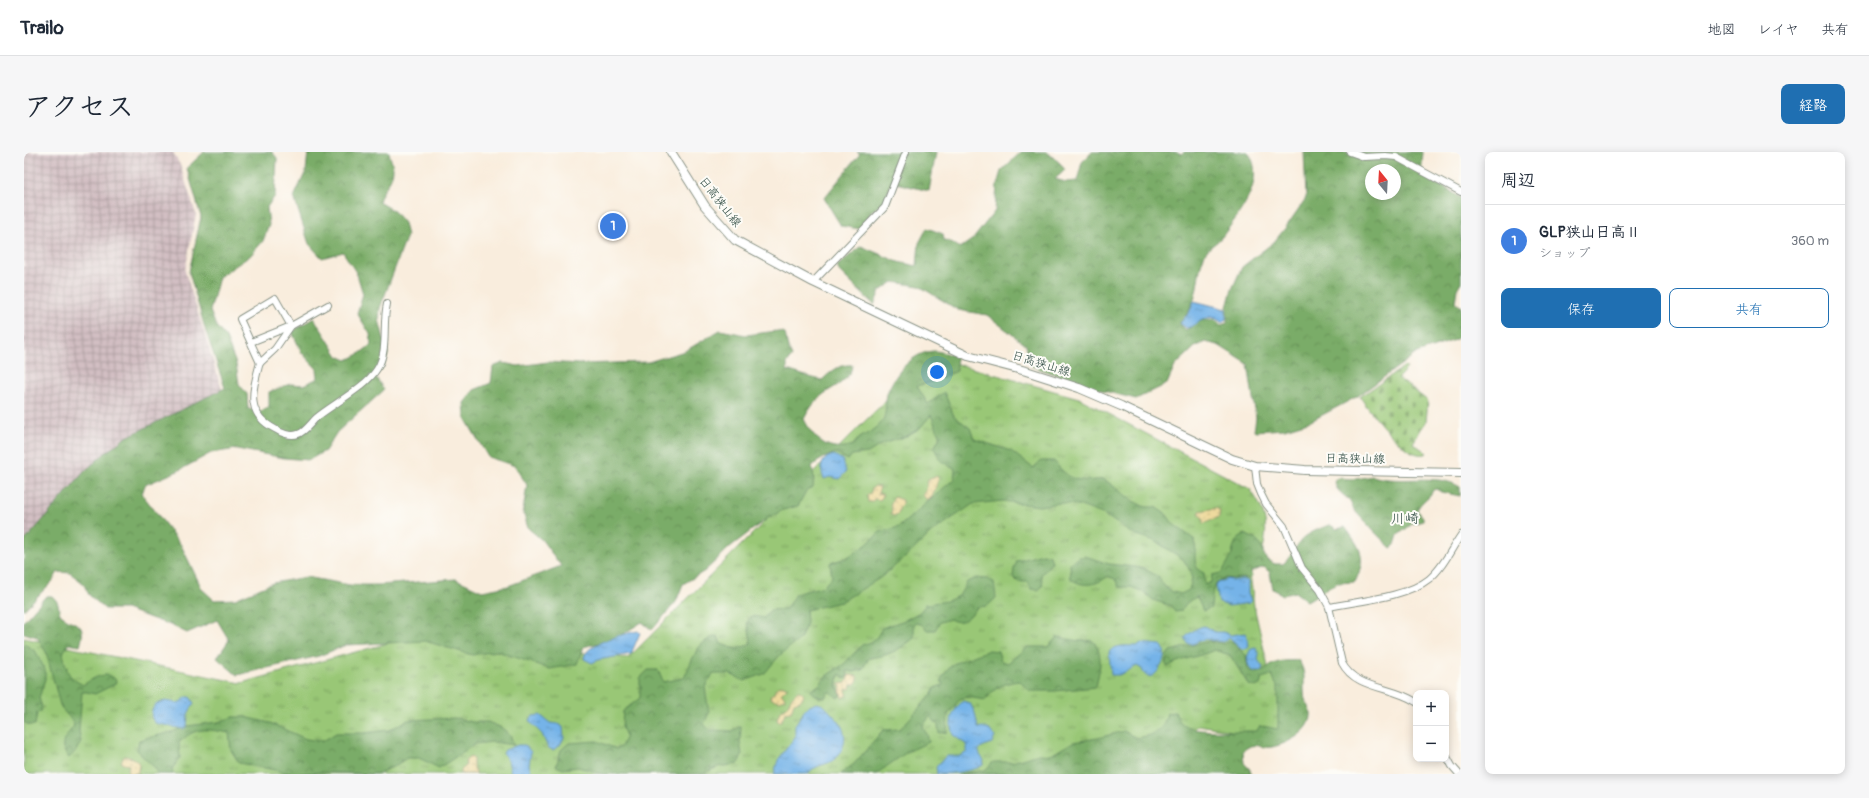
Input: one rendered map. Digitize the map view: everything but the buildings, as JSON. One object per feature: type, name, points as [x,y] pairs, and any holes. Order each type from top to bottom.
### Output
[{"type":"main road","name":"日高狭山線","points":[[670,152],[705,206],[735,240],[813,282],[968,356],[1026,371],[1079,388],[1121,406],[1232,459],[1255,466],[1305,470],[1461,472]]},
{"type":"street","points":[[813,282],[885,206],[906,152]]},
{"type":"street","points":[[1350,152],[1364,157],[1396,157],[1461,192]]},
{"type":"street","points":[[260,362],[240,319],[275,298],[291,326]]},
{"type":"street","points":[[291,326],[277,346],[260,362],[252,399],[258,415],[270,426],[281,432],[292,435],[299,434],[316,418],[363,383],[377,369],[385,342],[384,322],[387,304]]},
{"type":"street","points":[[251,342],[291,326],[328,305]]},
{"type":"street","points":[[271,333],[277,346]]},
{"type":"street","points":[[1255,466],[1257,484],[1266,504],[1284,526],[1302,568],[1320,590],[1329,607],[1342,663],[1351,676],[1360,681],[1413,700]]},
{"type":"street","points":[[1329,607],[1406,592],[1418,586],[1429,579],[1460,537]]},
{"type":"street","points":[[1449,760],[1459,774]]},
{"type":"shaded area","points":[[24,152],[173,152],[180,165],[196,214],[185,271],[224,396],[24,549]]},
{"type":"green space","points":[[204,152],[272,152],[277,158],[275,196],[267,207],[269,225],[263,241],[250,256],[219,277],[210,311],[216,326],[226,338],[236,364],[239,384],[247,394],[248,409],[261,411],[269,407],[269,392],[290,384],[304,385],[318,378],[317,369],[302,353],[292,332],[314,318],[338,356],[347,360],[359,354],[371,345],[370,334],[357,313],[363,294],[357,274],[343,252],[322,258],[309,244],[294,197],[306,171],[308,152],[389,152],[393,168],[392,177],[382,193],[379,202],[393,210],[404,223],[407,236],[380,308],[379,320],[388,354],[383,367],[375,376],[384,390],[337,432],[325,451],[309,460],[284,458],[237,449],[211,453],[178,471],[145,485],[142,494],[181,545],[202,589],[214,600],[235,599],[273,583],[306,577],[350,585],[379,585],[456,579],[482,591],[508,586],[561,566],[542,540],[528,528],[523,511],[527,485],[515,466],[488,457],[465,418],[464,403],[474,390],[491,383],[493,367],[503,363],[518,366],[548,362],[579,364],[648,362],[685,351],[720,330],[746,335],[777,331],[785,333],[788,348],[792,356],[787,363],[787,370],[809,377],[822,380],[839,367],[852,365],[848,376],[840,384],[824,393],[804,419],[812,433],[823,443],[830,446],[844,447],[853,445],[859,438],[875,429],[883,419],[886,399],[891,384],[901,370],[920,355],[927,352],[940,352],[956,356],[957,371],[935,381],[917,386],[928,404],[944,392],[954,416],[970,428],[974,439],[1011,451],[1033,468],[1041,461],[1054,461],[1065,473],[1076,479],[1104,479],[1133,501],[1145,507],[1155,507],[1167,515],[1173,524],[1195,540],[1195,559],[1197,567],[1204,573],[1205,585],[1211,582],[1212,575],[1221,573],[1231,556],[1236,541],[1245,534],[1255,539],[1261,547],[1267,560],[1275,564],[1283,564],[1305,537],[1330,525],[1337,529],[1345,527],[1355,541],[1362,559],[1359,573],[1355,582],[1337,583],[1307,601],[1295,592],[1283,595],[1273,589],[1270,573],[1264,567],[1251,572],[1252,577],[1250,579],[1226,578],[1216,584],[1212,596],[1211,608],[1203,611],[1197,597],[1190,600],[1181,611],[1175,612],[1171,606],[1153,600],[1144,592],[1131,587],[1119,587],[1115,579],[1108,576],[1099,582],[1090,584],[1081,584],[1071,579],[1070,563],[1079,557],[1088,557],[1109,564],[1143,568],[1159,577],[1164,586],[1173,592],[1181,594],[1189,590],[1192,579],[1189,569],[1183,559],[1155,541],[1131,533],[1105,515],[1078,505],[1060,503],[1039,506],[1003,501],[973,504],[932,532],[907,556],[880,578],[841,602],[806,610],[807,623],[800,639],[780,655],[764,674],[744,681],[730,674],[713,674],[705,687],[709,713],[704,724],[710,730],[732,731],[741,726],[740,742],[742,755],[738,764],[718,767],[702,774],[603,774],[578,767],[563,769],[556,766],[561,750],[569,743],[597,741],[616,749],[621,747],[626,736],[622,727],[623,711],[640,698],[640,678],[648,670],[658,670],[663,682],[684,678],[700,646],[711,638],[718,636],[721,644],[736,649],[749,645],[751,639],[747,622],[752,616],[764,618],[770,610],[786,609],[795,594],[824,586],[832,577],[830,563],[846,558],[866,545],[880,532],[899,527],[954,479],[955,469],[941,461],[934,448],[940,437],[931,415],[920,428],[907,436],[882,444],[868,453],[852,455],[848,460],[836,453],[817,462],[812,466],[814,477],[813,488],[806,491],[798,506],[783,510],[765,520],[730,547],[705,571],[683,584],[676,602],[652,630],[642,622],[615,639],[583,647],[577,664],[550,669],[497,651],[472,655],[425,641],[346,645],[319,656],[237,675],[217,658],[229,640],[217,620],[187,633],[170,625],[126,609],[105,609],[89,595],[83,583],[70,573],[58,572],[52,582],[24,610],[24,542],[85,471],[125,438],[225,388],[206,332],[189,272],[201,217],[187,168]]},
{"type":"green space","points":[[857,152],[936,152],[929,191],[892,182],[884,202],[872,211],[860,229],[841,226],[824,198],[860,154]]},
{"type":"green space","points":[[1021,152],[1047,152],[1060,163],[1065,170],[1055,179],[1066,182],[1077,181],[1082,162],[1092,152],[1177,152],[1181,154],[1185,152],[1248,152],[1253,163],[1255,174],[1253,185],[1243,208],[1222,237],[1206,252],[1203,258],[1193,302],[1188,312],[1179,323],[1186,330],[1202,320],[1215,320],[1221,325],[1227,323],[1227,307],[1232,289],[1242,267],[1274,242],[1306,198],[1304,152],[1423,152],[1421,176],[1449,190],[1461,198],[1461,282],[1457,289],[1455,302],[1461,307],[1461,335],[1455,340],[1417,353],[1358,396],[1311,421],[1285,429],[1254,431],[1256,418],[1248,364],[1218,345],[1205,342],[1195,347],[1175,366],[1167,384],[1136,399],[1104,391],[1031,366],[1026,345],[987,315],[958,310],[919,286],[893,282],[880,291],[874,305],[839,271],[837,266],[861,246],[898,262],[917,266],[919,243],[927,228],[943,234],[944,240],[953,243],[960,248],[973,239],[995,211],[997,185],[1001,171]]},
{"type":"green space","points":[[932,357],[1079,398],[1250,489],[1257,499],[1266,526],[1260,566],[1250,573],[1254,606],[1269,671],[1281,667],[1280,731],[1247,734],[1199,725],[1147,774],[24,774],[24,638],[241,683],[418,635],[628,658],[868,418]]},
{"type":"green space","points":[[1405,366],[1407,368],[1398,378],[1428,401],[1426,421],[1413,443],[1427,453],[1419,454],[1410,451],[1400,444],[1381,424],[1360,397]]},
{"type":"green space","points":[[1373,476],[1394,479],[1440,480],[1460,487],[1460,496],[1441,492],[1436,489],[1433,490],[1417,510],[1423,517],[1423,521],[1412,524],[1398,535],[1395,545],[1391,548],[1354,510],[1349,500],[1339,491],[1335,483],[1335,480],[1339,478],[1356,479]]},
{"type":"green space","points":[[1043,554],[1050,556],[1052,562],[1041,575],[1043,586],[1038,590],[1031,589],[1028,582],[1018,582],[1013,577],[1017,561]]},
{"type":"green space","points":[[976,578],[987,579],[994,582],[996,598],[987,606],[977,607],[969,617],[962,621],[954,621],[950,619],[940,622],[935,630],[927,630],[921,624],[914,623],[914,638],[903,646],[888,654],[869,658],[862,670],[854,672],[847,671],[848,675],[845,679],[842,675],[839,675],[837,686],[841,694],[838,698],[830,692],[827,693],[825,698],[819,697],[810,691],[819,685],[826,676],[844,664],[862,645],[871,642],[877,637],[882,628],[905,620],[920,612],[926,604],[947,601],[959,596],[967,582]]},
{"type":"green space","points":[[46,596],[52,596],[58,604],[60,614],[81,628],[82,638],[80,646],[68,644],[63,653],[70,676],[83,685],[104,675],[108,675],[116,680],[115,684],[95,694],[82,692],[79,731],[81,741],[76,751],[69,758],[63,749],[63,745],[65,738],[74,726],[71,719],[60,705],[46,652],[37,637],[24,633],[24,621]]},
{"type":"green space","points":[[1057,637],[1079,641],[1092,640],[1096,645],[1099,651],[1100,662],[1096,687],[1055,691],[1030,691],[1020,681],[1001,686],[989,695],[986,700],[966,697],[960,699],[948,715],[947,732],[939,733],[938,725],[930,716],[922,727],[927,734],[929,742],[907,752],[876,774],[841,774],[855,763],[883,730],[900,729],[932,694],[934,688],[943,685],[941,680],[953,664],[989,650],[998,651],[1001,661],[1008,663],[1027,647],[1048,647]]},
{"type":"green space","points":[[1230,640],[1246,655],[1248,669],[1253,673],[1259,672],[1278,662],[1298,660],[1304,674],[1305,699],[1311,711],[1310,722],[1307,727],[1291,740],[1272,747],[1254,745],[1243,751],[1244,763],[1252,774],[960,774],[985,770],[993,762],[1012,762],[1039,754],[1051,755],[1073,742],[1098,738],[1124,731],[1136,738],[1148,736],[1157,732],[1163,724],[1167,713],[1175,712],[1186,727],[1195,729],[1256,731],[1260,726],[1278,729],[1278,688],[1271,675],[1262,678],[1260,685],[1255,687],[1249,685],[1230,655],[1214,650],[1177,662],[1168,667],[1165,663],[1167,655],[1170,651],[1209,641],[1224,644]]},
{"type":"green space","points":[[25,644],[36,652],[45,670],[45,679],[39,698],[42,707],[40,712],[37,713],[35,725],[29,725],[24,722]]},
{"type":"green space","points":[[233,717],[245,717],[270,723],[306,739],[323,741],[336,733],[364,733],[389,730],[408,720],[455,718],[472,722],[488,722],[502,728],[510,735],[514,745],[492,742],[475,744],[439,768],[419,758],[407,758],[393,767],[376,774],[322,772],[294,774],[239,763],[231,750],[229,733],[214,730],[196,731],[179,743],[180,758],[172,769],[173,774],[158,774],[156,769],[137,751],[139,740],[172,732],[187,726],[218,722]]},
{"type":"sand","points":[[937,476],[939,480],[931,498],[927,501],[923,495],[926,491],[928,480]]},
{"type":"sand","points":[[875,486],[880,487],[878,493],[882,494],[883,496],[880,500],[875,499],[868,502],[867,495]]},
{"type":"sand","points":[[894,497],[902,500],[902,504],[898,514],[893,516],[891,514],[892,508],[890,505]]},
{"type":"sand","points":[[1216,508],[1220,511],[1219,517],[1203,524],[1203,518],[1199,515],[1200,511]]},
{"type":"sand","points":[[849,675],[857,676],[858,680],[855,684],[851,685],[850,689],[846,689],[847,695],[842,698],[840,690],[841,686],[839,686],[839,684],[846,683]]},
{"type":"sand","points":[[782,685],[787,688],[781,694],[785,699],[780,701],[770,699],[771,695],[775,692],[775,689]]},
{"type":"sand","points":[[798,691],[802,692],[804,696],[800,701],[794,703],[791,712],[785,713],[782,720],[778,722],[777,719],[780,711],[786,708],[791,698]]},
{"type":"sand","points":[[125,756],[133,758],[139,763],[138,773],[127,774],[129,765],[123,764],[121,761]]},
{"type":"sand","points":[[470,757],[473,758],[473,766],[476,774],[461,774],[461,770],[466,766],[465,761]]},
{"type":"water","points":[[1194,301],[1226,309],[1226,319],[1222,323],[1217,319],[1207,318],[1186,328],[1180,323],[1189,313]]},
{"type":"water","points":[[834,455],[843,460],[846,472],[839,479],[830,477],[824,479],[822,464],[826,458]]},
{"type":"water","points":[[1228,579],[1248,581],[1250,603],[1229,606],[1219,603],[1216,586],[1218,583]]},
{"type":"water","points":[[1204,626],[1215,632],[1223,632],[1231,635],[1245,633],[1249,646],[1242,649],[1229,637],[1223,642],[1204,639],[1193,644],[1188,644],[1185,638],[1194,630]]},
{"type":"water","points":[[638,631],[640,633],[631,654],[598,660],[592,663],[584,659],[590,649],[597,644],[624,634]]},
{"type":"water","points":[[1141,643],[1161,645],[1164,650],[1162,663],[1155,674],[1150,677],[1137,666],[1119,675],[1111,675],[1109,652],[1118,647],[1137,646]]},
{"type":"water","points":[[1256,648],[1259,654],[1258,660],[1263,667],[1261,671],[1252,671],[1248,663],[1249,652],[1251,649]]},
{"type":"water","points":[[187,697],[190,697],[194,703],[188,714],[187,727],[183,729],[155,723],[151,713],[156,704],[165,701],[179,703]]},
{"type":"water","points":[[963,701],[970,703],[975,713],[978,728],[988,728],[995,737],[992,743],[980,748],[979,750],[979,753],[984,760],[983,765],[955,773],[937,774],[936,767],[946,756],[960,756],[967,752],[967,745],[953,735],[951,725],[954,712]]},
{"type":"water","points":[[816,703],[822,704],[826,707],[841,725],[844,740],[841,751],[834,760],[814,768],[808,774],[774,774],[778,760],[795,737],[795,725],[806,708]]},
{"type":"water","points":[[540,715],[550,723],[558,724],[563,727],[564,738],[560,745],[553,750],[548,748],[542,734],[529,721],[533,716]]},
{"type":"water","points":[[518,745],[525,745],[531,752],[529,765],[532,774],[511,773],[508,761],[503,753],[505,750]]},
{"type":"place","name":"GLP狭山日高Ⅱ","points":[[613,226]]},
{"type":"district","name":"川崎","points":[[1405,518]]}]
